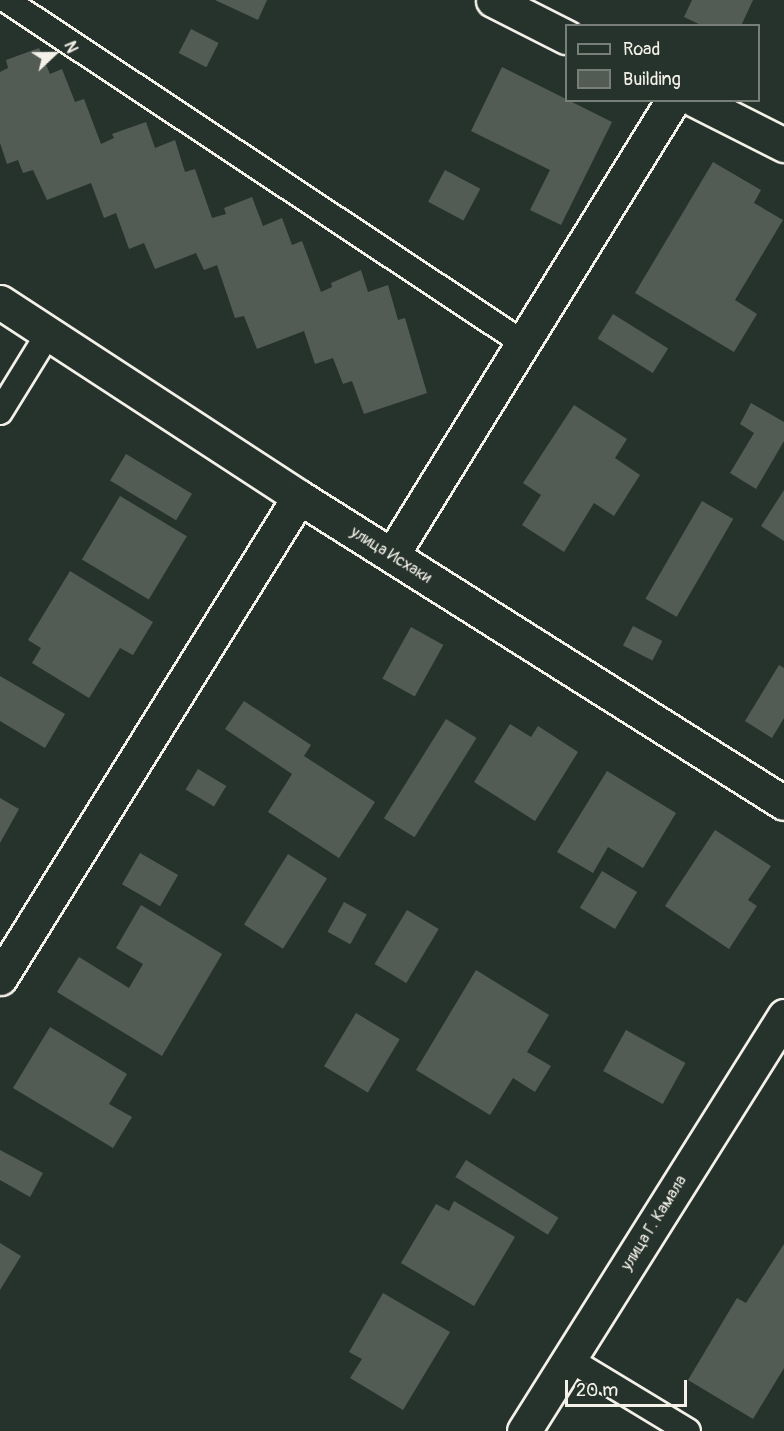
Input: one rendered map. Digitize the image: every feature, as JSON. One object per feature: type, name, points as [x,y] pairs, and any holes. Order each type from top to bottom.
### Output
[{"type":"street","points":[[493,0],[565,35]]},
{"type":"street","points":[[392,555],[672,102]]},
{"type":"street","points":[[699,102],[784,145]]},
{"type":"street","name":"улица Исхаки","points":[[0,302],[299,497],[784,803]]},
{"type":"street","points":[[0,978],[299,497]]},
{"type":"street","name":"улица Г. Камала","points":[[524,1431],[784,1016]]},
{"type":"lane","points":[[6,0],[523,343]]},
{"type":"lane","points":[[0,412],[48,334]]},
{"type":"lane","points":[[569,1359],[688,1431]]},
{"type":"building","points":[[215,0],[267,0],[258,20]]},
{"type":"building","points":[[692,0],[753,0],[742,24],[699,24],[684,17]]},
{"type":"building","points":[[191,29],[219,43],[206,67],[179,53]]},
{"type":"building","points":[[39,48],[50,74],[62,69],[75,102],[84,99],[101,144],[114,138],[112,134],[146,122],[155,148],[175,140],[185,172],[195,169],[212,218],[226,214],[224,208],[252,197],[263,226],[282,218],[292,245],[302,241],[321,292],[332,287],[331,283],[361,270],[368,292],[388,285],[398,320],[405,318],[427,393],[364,414],[352,381],[343,384],[333,358],[315,364],[304,331],[257,349],[244,316],[235,318],[217,265],[204,270],[196,253],[155,269],[144,243],[129,249],[116,213],[104,218],[91,183],[47,200],[33,170],[23,173],[18,160],[7,164],[0,143],[0,72],[8,68],[6,60]]},
{"type":"building","points":[[502,67],[565,98],[565,102],[572,102],[612,122],[561,225],[530,210],[550,170],[471,131]]},
{"type":"building","points":[[713,162],[761,190],[754,203],[783,220],[735,300],[757,314],[734,352],[635,293]]},
{"type":"building","points":[[445,170],[480,189],[463,221],[428,202]]},
{"type":"building","points":[[613,314],[668,348],[653,373],[598,339]]},
{"type":"building","points":[[751,403],[784,422],[784,441],[756,489],[730,473],[754,433],[740,424]]},
{"type":"building","points":[[574,405],[627,439],[615,458],[640,475],[614,516],[594,503],[564,552],[522,525],[541,495],[523,483]]},
{"type":"building","points":[[126,454],[192,494],[176,520],[110,481]]},
{"type":"building","points":[[784,490],[784,541],[761,526]]},
{"type":"building","points":[[120,496],[187,536],[149,600],[82,559]]},
{"type":"building","points":[[702,501],[733,519],[677,617],[646,599]]},
{"type":"building","points":[[70,571],[153,622],[133,655],[120,648],[89,698],[32,663],[41,648],[28,640]]},
{"type":"building","points":[[633,626],[662,641],[652,661],[623,646]]},
{"type":"building","points":[[411,627],[443,645],[415,697],[382,679]]},
{"type":"building","points":[[779,665],[784,668],[784,718],[772,738],[745,721]]},
{"type":"building","points":[[0,676],[65,714],[45,748],[0,721]]},
{"type":"building","points":[[244,701],[311,745],[304,756],[375,802],[339,858],[268,812],[292,774],[225,729]]},
{"type":"building","points":[[446,719],[477,738],[415,837],[384,818]]},
{"type":"building","points":[[510,724],[531,737],[538,726],[578,752],[535,821],[474,782]]},
{"type":"building","points":[[198,769],[226,786],[214,807],[186,790]]},
{"type":"building","points":[[607,771],[676,813],[643,868],[608,847],[593,873],[557,852]]},
{"type":"building","points":[[0,798],[19,809],[0,843]]},
{"type":"building","points":[[715,830],[771,866],[748,900],[757,906],[729,949],[665,906]]},
{"type":"building","points":[[140,853],[178,875],[160,906],[122,884]]},
{"type":"building","points":[[288,854],[327,878],[283,949],[244,924]]},
{"type":"building","points":[[602,871],[637,892],[615,929],[580,908]]},
{"type":"building","points":[[344,902],[367,915],[350,944],[328,932]]},
{"type":"building","points":[[141,905],[222,954],[162,1056],[57,992],[79,957],[129,988],[143,964],[116,948]]},
{"type":"building","points":[[407,910],[439,929],[406,983],[375,964]]},
{"type":"building","points":[[476,970],[549,1015],[527,1052],[551,1066],[535,1092],[513,1078],[490,1115],[416,1070]]},
{"type":"building","points":[[356,1013],[400,1039],[368,1092],[324,1066]]},
{"type":"building","points":[[50,1027],[127,1074],[109,1104],[132,1117],[113,1148],[13,1088]]},
{"type":"building","points":[[626,1030],[685,1063],[663,1104],[603,1071]]},
{"type":"building","points":[[0,1150],[43,1173],[30,1197],[0,1180]]},
{"type":"building","points":[[466,1160],[558,1218],[548,1235],[455,1177]]},
{"type":"building","points":[[454,1201],[515,1237],[474,1306],[401,1263],[436,1204],[449,1211]]},
{"type":"building","points":[[0,1243],[21,1256],[0,1290]]},
{"type":"building","points":[[784,1244],[784,1368],[753,1419],[688,1380],[737,1298],[746,1303]]},
{"type":"building","points":[[383,1293],[450,1332],[403,1410],[350,1378],[362,1359],[349,1352]]}]
